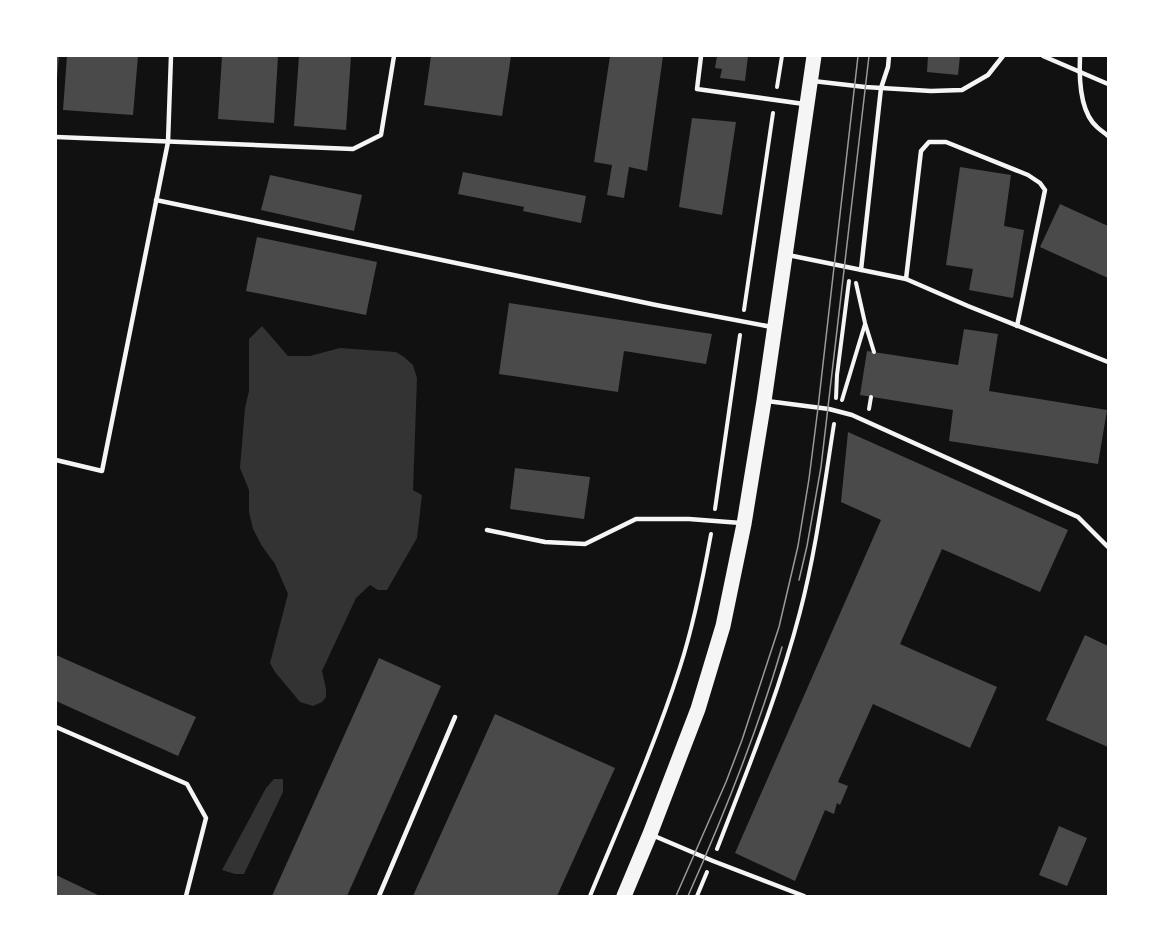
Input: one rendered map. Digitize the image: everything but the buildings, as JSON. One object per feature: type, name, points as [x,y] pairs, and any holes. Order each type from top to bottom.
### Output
[{"type":"main road","points":[[624,897],[698,709],[723,626],[744,524],[764,401],[814,56]]},
{"type":"lane","points":[[56,460],[102,471],[168,142],[171,56]]},
{"type":"lane","points":[[56,137],[353,149],[381,135],[394,56]]},
{"type":"lane","points":[[701,56],[697,89],[807,104]]},
{"type":"lane","points":[[861,270],[881,88],[889,56]]},
{"type":"lane","points":[[811,80],[881,88],[963,90],[988,75],[1003,56]]},
{"type":"lane","points":[[1043,56],[1108,84]]},
{"type":"lane","points":[[1080,56],[1083,104],[1095,126],[1108,136]]},
{"type":"lane","points":[[906,279],[921,151],[929,142],[946,142],[1028,174],[1046,190],[1017,326]]},
{"type":"lane","points":[[156,200],[656,305],[774,327]]},
{"type":"lane","points":[[785,254],[906,279],[1108,362]]},
{"type":"lane","points":[[764,401],[829,409],[860,418],[1078,517],[1108,547]]},
{"type":"lane","points":[[487,530],[545,542],[585,544],[636,519],[744,524]]},
{"type":"lane","points":[[379,897],[455,717]]},
{"type":"lane","points":[[56,727],[187,784],[206,818],[186,897]]},
{"type":"lane","points":[[650,834],[804,897]]},
{"type":"path","points":[[590,897],[660,726],[681,666],[696,608],[713,521],[782,56]]},
{"type":"path","points":[[854,268],[865,323],[874,352]]},
{"type":"path","points":[[697,897],[760,737],[800,612],[814,550],[836,411],[837,375],[849,283],[854,268]]},
{"type":"path","points":[[836,411],[844,398],[865,323]]},
{"type":"shaded area","points":[[262,326],[288,356],[310,356],[340,348],[396,352],[413,365],[417,378],[413,490],[422,495],[417,538],[387,590],[378,590],[370,585],[356,598],[322,671],[326,697],[322,702],[313,706],[300,702],[270,663],[288,594],[275,564],[253,529],[249,512],[249,490],[240,468],[245,408],[249,391],[249,339]]},
{"type":"shaded area","points":[[274,779],[283,779],[283,792],[244,874],[222,870],[266,788]]},
{"type":"tram line","points":[[676,896],[742,740],[779,627],[798,546],[818,408],[858,56]]},
{"type":"tram line","points":[[799,580],[821,467],[869,56]]},
{"type":"tram line","points":[[688,896],[739,773],[782,647]]}]
